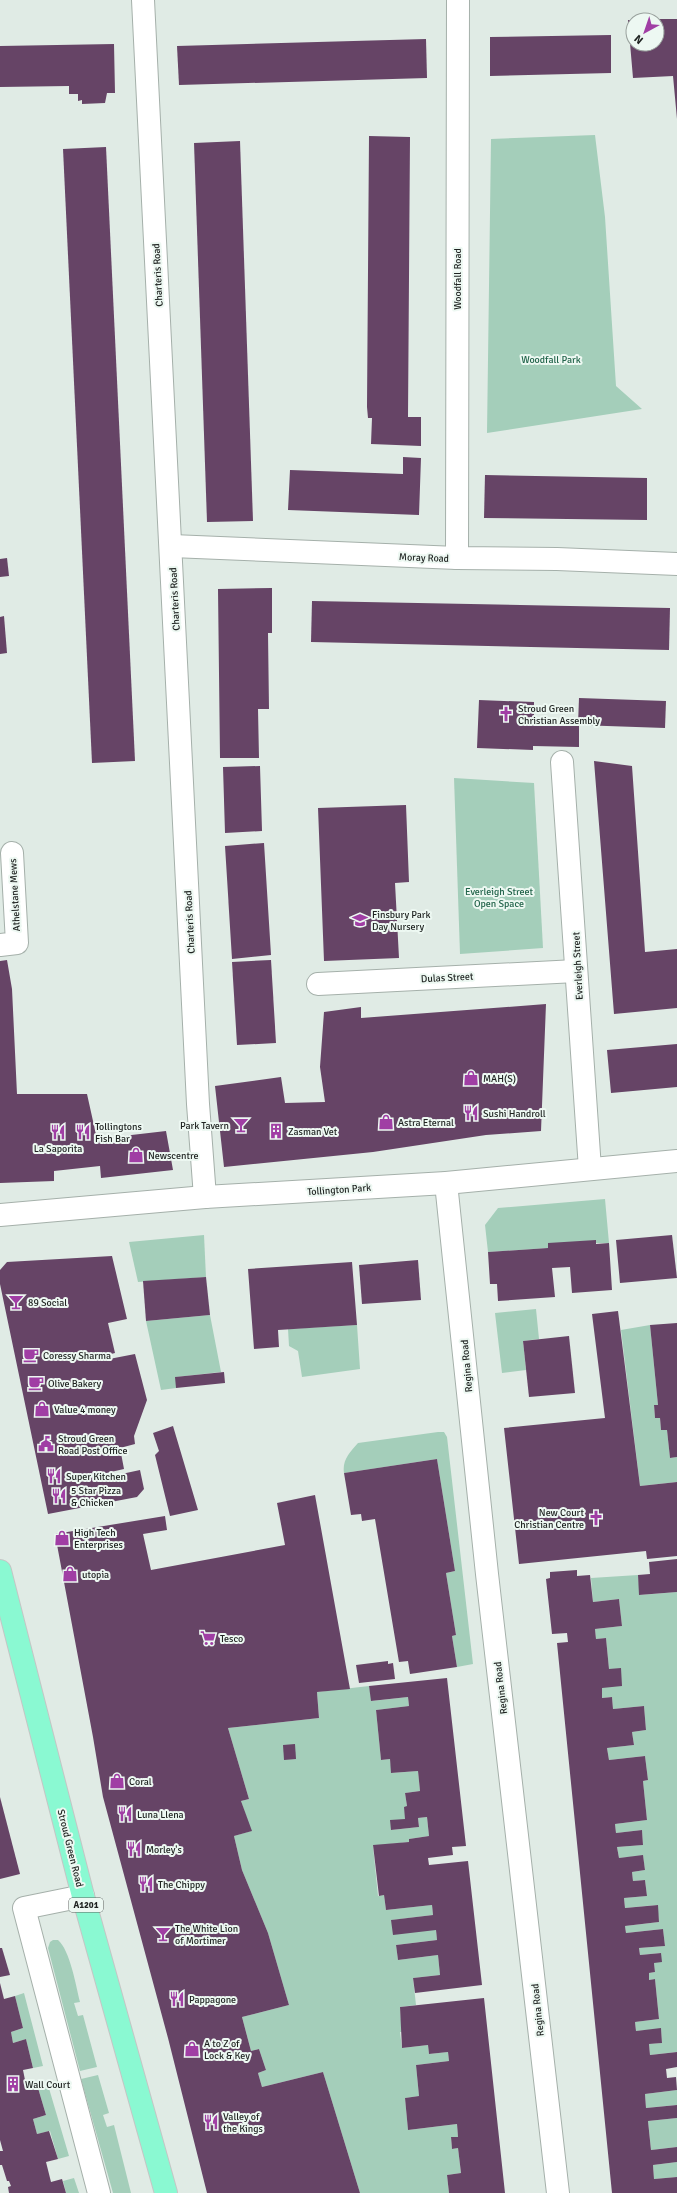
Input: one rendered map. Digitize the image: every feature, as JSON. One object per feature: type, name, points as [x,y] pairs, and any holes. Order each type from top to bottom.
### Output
[{"type":"main road","name":"Stroud Green Road","points":[[0,1571],[83,1896],[166,2193]]},
{"type":"street","name":"Charteris Road","points":[[143,0],[172,546],[198,1104],[204,1197]]},
{"type":"street","name":"Woodfall Road","points":[[457,558],[458,0]]},
{"type":"street","name":"Moray Road","points":[[172,546],[457,558],[558,559],[677,564]]},
{"type":"street","name":"Everleigh Street","points":[[562,762],[590,1169]]},
{"type":"street","name":"Athelstane Mews","points":[[0,945],[17,944],[12,853]]},
{"type":"street","name":"Dulas Street","points":[[318,984],[576,971]]},
{"type":"street","name":"Tollington Park","points":[[0,1215],[204,1197],[446,1183],[677,1161]]},
{"type":"street","name":"Regina Road","points":[[446,1183],[488,1582],[558,2193]]},
{"type":"street","points":[[83,1896],[24,1908],[99,2193]]},
{"type":"green space","name":"Woodfall Park","points":[[595,135],[605,217],[616,386],[642,409],[487,433],[491,139]]},
{"type":"green space","name":"Everleigh Street Open Space","points":[[454,778],[534,783],[543,948],[460,954]]},
{"type":"green space","points":[[605,1199],[609,1243],[548,1243],[548,1248],[488,1252],[485,1225],[498,1208]]},
{"type":"green space","points":[[204,1235],[206,1277],[138,1282],[129,1242]]},
{"type":"green space","points":[[536,1309],[539,1339],[523,1341],[526,1370],[502,1373],[495,1313]]},
{"type":"green space","points":[[210,1315],[221,1372],[176,1377],[176,1388],[161,1390],[146,1321]]},
{"type":"green space","points":[[357,1325],[360,1369],[302,1377],[298,1351],[289,1346],[288,1329]]},
{"type":"green space","points":[[650,1325],[658,1405],[654,1406],[655,1418],[660,1418],[661,1430],[667,1430],[670,1458],[677,1457],[677,1482],[640,1486],[621,1330]]},
{"type":"green space","points":[[444,1432],[447,1437],[473,1664],[457,1667],[452,1636],[456,1635],[446,1573],[455,1571],[437,1459],[344,1473],[345,1460],[358,1443]]},
{"type":"green space","points":[[638,1575],[640,1595],[677,1592],[677,2052],[650,2055],[649,2044],[662,2043],[661,2029],[636,2031],[635,2022],[659,2019],[655,1979],[649,1980],[649,1973],[655,1972],[654,1963],[661,1953],[640,1955],[639,1948],[665,1946],[663,1929],[626,1933],[625,1926],[659,1922],[657,1905],[625,1908],[624,1898],[647,1896],[645,1880],[633,1881],[632,1872],[645,1870],[643,1856],[619,1858],[617,1847],[643,1845],[642,1830],[616,1833],[615,1824],[647,1820],[643,1781],[648,1780],[645,1756],[609,1760],[607,1748],[634,1745],[632,1732],[646,1730],[644,1706],[613,1709],[612,1697],[602,1698],[602,1688],[609,1669],[606,1638],[596,1639],[595,1629],[622,1626],[619,1599],[593,1602],[591,1578]]},
{"type":"green space","points":[[369,1686],[372,1701],[408,1697],[409,1706],[376,1710],[381,1760],[390,1759],[392,1773],[418,1771],[420,1791],[405,1793],[407,1806],[405,1819],[391,1830],[419,1827],[418,1818],[427,1817],[429,1836],[409,1839],[409,1842],[373,1846],[378,1896],[384,1895],[386,1910],[432,1905],[433,1915],[392,1920],[436,1930],[437,1940],[396,1945],[398,1960],[438,1955],[440,1975],[413,1978],[416,2005],[400,2007],[402,2032],[400,2032],[402,2048],[428,2045],[429,2054],[448,2052],[449,2061],[416,2065],[419,2096],[405,2098],[408,2130],[457,2124],[458,2137],[451,2138],[452,2149],[458,2148],[461,2173],[447,2175],[449,2193],[360,2193],[323,2072],[262,2087],[258,2073],[266,2070],[259,2049],[251,2051],[242,2017],[289,2005],[268,1933],[242,1870],[234,1836],[251,1831],[241,1801],[249,1799],[228,1728],[319,1718],[317,1692]]},
{"type":"green space","points":[[53,1940],[58,1940],[62,1945],[69,1960],[80,2002],[74,2003],[78,2016],[83,2015],[97,2067],[80,2071],[48,1948],[50,1942]]},
{"type":"green space","points":[[24,1993],[43,2066],[33,2068],[26,2039],[13,2043],[11,2032],[23,2028],[15,1996]]},
{"type":"green space","points":[[98,2075],[109,2113],[103,2115],[107,2127],[114,2125],[131,2193],[113,2193],[81,2079]]},
{"type":"green space","points":[[48,2085],[69,2156],[58,2159],[50,2131],[37,2134],[33,2119],[46,2115],[38,2088]]},
{"type":"green space","points":[[677,2090],[677,2105],[646,2108],[645,2094]]},
{"type":"green space","points":[[677,2118],[677,2147],[651,2150],[648,2121]]},
{"type":"green space","points":[[677,2162],[677,2177],[654,2179],[653,2165]]},
{"type":"green space","points":[[74,2178],[79,2193],[66,2193],[63,2181]]},
{"type":"building","points":[[665,19],[677,19],[677,119],[673,76],[633,78],[631,52],[665,52]]},
{"type":"building","points":[[611,35],[611,73],[490,76],[490,37]]},
{"type":"building","points":[[426,39],[427,78],[179,85],[177,46]]},
{"type":"building","points":[[114,44],[115,93],[107,93],[105,103],[82,104],[82,100],[78,101],[78,94],[69,94],[69,86],[0,87],[0,46]]},
{"type":"building","points":[[369,136],[410,137],[408,417],[421,417],[421,446],[371,444],[372,418],[368,418],[367,407]]},
{"type":"building","points":[[240,141],[253,521],[207,522],[194,143]]},
{"type":"building","points":[[106,147],[135,761],[92,763],[63,149]]},
{"type":"building","points":[[403,457],[421,458],[419,515],[288,510],[290,470],[403,474]]},
{"type":"building","points":[[485,475],[647,478],[647,520],[484,518]]},
{"type":"building","points":[[7,558],[9,576],[0,577],[0,559]]},
{"type":"building","points":[[272,588],[272,633],[268,633],[269,709],[258,709],[259,758],[220,758],[218,589]]},
{"type":"building","points":[[312,601],[670,608],[669,650],[311,642]]},
{"type":"building","points":[[4,616],[7,653],[0,654],[0,617]]},
{"type":"building","points":[[579,698],[666,701],[665,728],[578,725]]},
{"type":"building","name":"Stroud Green Christian Assembly","points":[[479,700],[534,702],[534,726],[579,726],[579,747],[533,746],[533,750],[477,748]]},
{"type":"building","points":[[594,761],[632,766],[645,952],[677,949],[677,1008],[614,1014]]},
{"type":"building","points":[[260,766],[262,831],[225,833],[223,767]]},
{"type":"building","name":"Finsbury Park Day Nursery","points":[[406,805],[409,882],[395,883],[399,958],[324,961],[318,808]]},
{"type":"building","points":[[264,843],[271,955],[232,959],[225,846]]},
{"type":"building","points":[[7,960],[12,989],[17,1094],[87,1094],[97,1139],[166,1131],[173,1170],[101,1178],[100,1166],[54,1171],[54,1181],[0,1183],[0,961]]},
{"type":"building","points":[[271,960],[276,1043],[237,1045],[232,962]]},
{"type":"building","points":[[546,1004],[541,1131],[486,1135],[373,1152],[224,1167],[215,1086],[281,1077],[285,1103],[325,1102],[320,1067],[324,1012],[361,1007],[361,1018]]},
{"type":"building","points":[[677,1044],[677,1087],[611,1093],[607,1050]]},
{"type":"building","points":[[672,1235],[677,1278],[620,1283],[616,1240]]},
{"type":"building","points":[[596,1240],[596,1244],[609,1243],[612,1290],[572,1293],[570,1267],[552,1268],[555,1297],[498,1301],[497,1284],[490,1284],[488,1252],[548,1248],[548,1243]]},
{"type":"building","points":[[112,1256],[127,1319],[108,1323],[115,1353],[103,1356],[104,1360],[135,1354],[147,1400],[134,1436],[135,1444],[120,1448],[124,1469],[102,1474],[103,1478],[140,1470],[144,1489],[137,1497],[48,1514],[0,1284],[0,1270],[7,1262]]},
{"type":"building","points":[[418,1260],[421,1300],[362,1304],[359,1265]]},
{"type":"building","points":[[352,1262],[357,1325],[278,1330],[279,1347],[254,1349],[248,1269]]},
{"type":"building","points":[[206,1277],[210,1315],[146,1321],[143,1281]]},
{"type":"building","name":"New Court Christian Centre","points":[[618,1311],[640,1486],[677,1482],[677,1556],[647,1559],[646,1551],[519,1564],[504,1428],[605,1418],[592,1314]]},
{"type":"building","points":[[677,1323],[677,1457],[670,1458],[667,1430],[661,1430],[660,1418],[655,1418],[654,1405],[658,1405],[650,1325]]},
{"type":"building","points":[[569,1336],[575,1393],[529,1397],[523,1341]]},
{"type":"building","points":[[224,1372],[225,1383],[176,1388],[175,1377]]},
{"type":"building","points":[[173,1426],[198,1510],[170,1516],[155,1455],[159,1451],[153,1433]]},
{"type":"building","points":[[437,1459],[455,1571],[446,1573],[456,1635],[452,1636],[457,1667],[410,1674],[408,1661],[399,1662],[375,1519],[362,1521],[361,1514],[351,1515],[344,1473]]},
{"type":"building","points":[[315,1495],[350,1689],[317,1692],[319,1718],[228,1728],[249,1799],[241,1801],[252,1831],[234,1836],[242,1870],[268,1933],[289,2005],[242,2017],[251,2051],[259,2049],[266,2070],[258,2073],[262,2087],[323,2072],[360,2193],[207,2193],[168,2038],[103,1797],[55,1534],[165,1516],[167,1530],[143,1534],[151,1570],[285,1545],[277,1503]]},
{"type":"building","points":[[677,1559],[677,1592],[639,1595],[638,1575],[650,1574],[649,1562]]},
{"type":"building","points":[[577,1570],[577,1576],[590,1575],[593,1602],[619,1599],[622,1626],[595,1629],[596,1639],[606,1638],[609,1669],[621,1668],[622,1686],[602,1688],[602,1698],[612,1697],[613,1709],[644,1706],[646,1730],[632,1732],[634,1745],[607,1748],[609,1760],[645,1756],[648,1780],[643,1781],[647,1820],[615,1824],[616,1833],[642,1830],[643,1845],[617,1847],[619,1858],[643,1855],[645,1870],[632,1872],[633,1881],[645,1880],[647,1896],[624,1898],[625,1908],[658,1905],[659,1922],[625,1926],[626,1933],[663,1929],[665,1946],[639,1948],[640,1955],[661,1953],[662,1962],[654,1963],[655,1972],[649,1973],[649,1980],[655,1979],[659,2019],[635,2022],[636,2031],[661,2028],[662,2043],[649,2044],[650,2055],[677,2052],[677,2067],[666,2069],[667,2078],[676,2077],[677,2090],[645,2094],[646,2108],[677,2105],[677,2118],[648,2121],[651,2150],[677,2147],[677,2162],[653,2165],[654,2179],[677,2177],[677,2193],[612,2193],[557,1643],[568,1642],[567,1633],[552,1634],[546,1579],[550,1578],[550,1572]]},
{"type":"building","points":[[388,1661],[388,1664],[393,1663],[395,1679],[359,1683],[356,1665]]},
{"type":"building","points":[[447,1678],[466,1846],[452,1847],[453,1855],[428,1858],[429,1865],[468,1861],[482,1985],[415,1993],[413,1978],[440,1975],[438,1955],[398,1960],[396,1945],[437,1940],[436,1930],[393,1935],[391,1920],[433,1915],[432,1905],[386,1910],[384,1895],[379,1896],[373,1845],[409,1842],[409,1839],[429,1836],[427,1817],[418,1818],[419,1827],[391,1830],[390,1820],[405,1819],[404,1807],[407,1806],[405,1793],[420,1791],[418,1771],[391,1773],[390,1759],[381,1760],[376,1710],[409,1706],[408,1697],[371,1701],[369,1686]]},
{"type":"building","points":[[295,1744],[296,1759],[284,1760],[283,1745]]},
{"type":"building","points":[[0,1797],[20,1874],[0,1879]]},
{"type":"building","points":[[0,1948],[2,1948],[10,1975],[0,1977]]},
{"type":"building","name":"Wall Court","points":[[0,1983],[4,1999],[15,1996],[23,2028],[11,2032],[13,2043],[26,2039],[33,2068],[23,2070],[25,2080],[28,2090],[38,2088],[46,2115],[33,2119],[37,2134],[49,2131],[58,2159],[46,2162],[51,2182],[62,2179],[66,2193],[9,2193],[8,2187],[11,2186],[9,2181],[7,2181],[2,2165],[0,2165],[0,2151],[3,2151],[0,2140]]},
{"type":"building","points":[[484,1998],[505,2193],[449,2193],[447,2175],[461,2173],[458,2148],[452,2149],[451,2137],[458,2137],[457,2124],[408,2130],[405,2098],[419,2096],[416,2065],[449,2061],[448,2052],[429,2054],[428,2045],[402,2048],[400,2007]]},
{"type":"place","name":"Stroud Green Christian Assembly","points":[[506,714]]},
{"type":"place","name":"Finsbury Park Day Nursery","points":[[360,920]]},
{"type":"place","name":"MAH(S)","points":[[471,1078]]},
{"type":"place","name":"Sushi Handroll","points":[[471,1113]]},
{"type":"place","name":"Astra Eternal","points":[[386,1122]]},
{"type":"place","name":"Park Tavern","points":[[241,1125]]},
{"type":"place","name":"Zasman Vet","points":[[276,1131]]},
{"type":"place","name":"La Saporita","points":[[58,1132]]},
{"type":"place","name":"Tollingtons Fish Bar","points":[[83,1132]]},
{"type":"place","name":"Newscentre","points":[[136,1155]]},
{"type":"place","name":"89 Social","points":[[16,1302]]},
{"type":"place","name":"Coressy Sharma","points":[[31,1355]]},
{"type":"place","name":"Olive Bakery","points":[[36,1383]]},
{"type":"place","name":"Value 4 money","points":[[42,1409]]},
{"type":"place","name":"Stroud Green Road Post Office","points":[[46,1444]]},
{"type":"place","name":"Super Kitchen","points":[[54,1476]]},
{"type":"place","name":"5 Star Pizza & Chicken","points":[[59,1496]]},
{"type":"place","name":"New Court Christian Centre","points":[[596,1518]]},
{"type":"place","name":"High Tech Enterprises","points":[[62,1538]]},
{"type":"place","name":"utopia","points":[[70,1574]]},
{"type":"place","name":"Tesco","points":[[208,1638]]},
{"type":"place","name":"Coral","points":[[117,1781]]},
{"type":"place","name":"Luna Llena","points":[[125,1814]]},
{"type":"place","name":"Morley's","points":[[134,1849]]},
{"type":"place","name":"The Chippy","points":[[146,1884]]},
{"type":"place","name":"The White Lion of Mortimer","points":[[163,1934]]},
{"type":"place","name":"Pappagone","points":[[177,1999]]},
{"type":"place","name":"A to Z of Lock & Key","points":[[192,2049]]},
{"type":"place","name":"Wall Court","points":[[13,2084]]},
{"type":"place","name":"Valley of the Kings","points":[[211,2122]]}]
